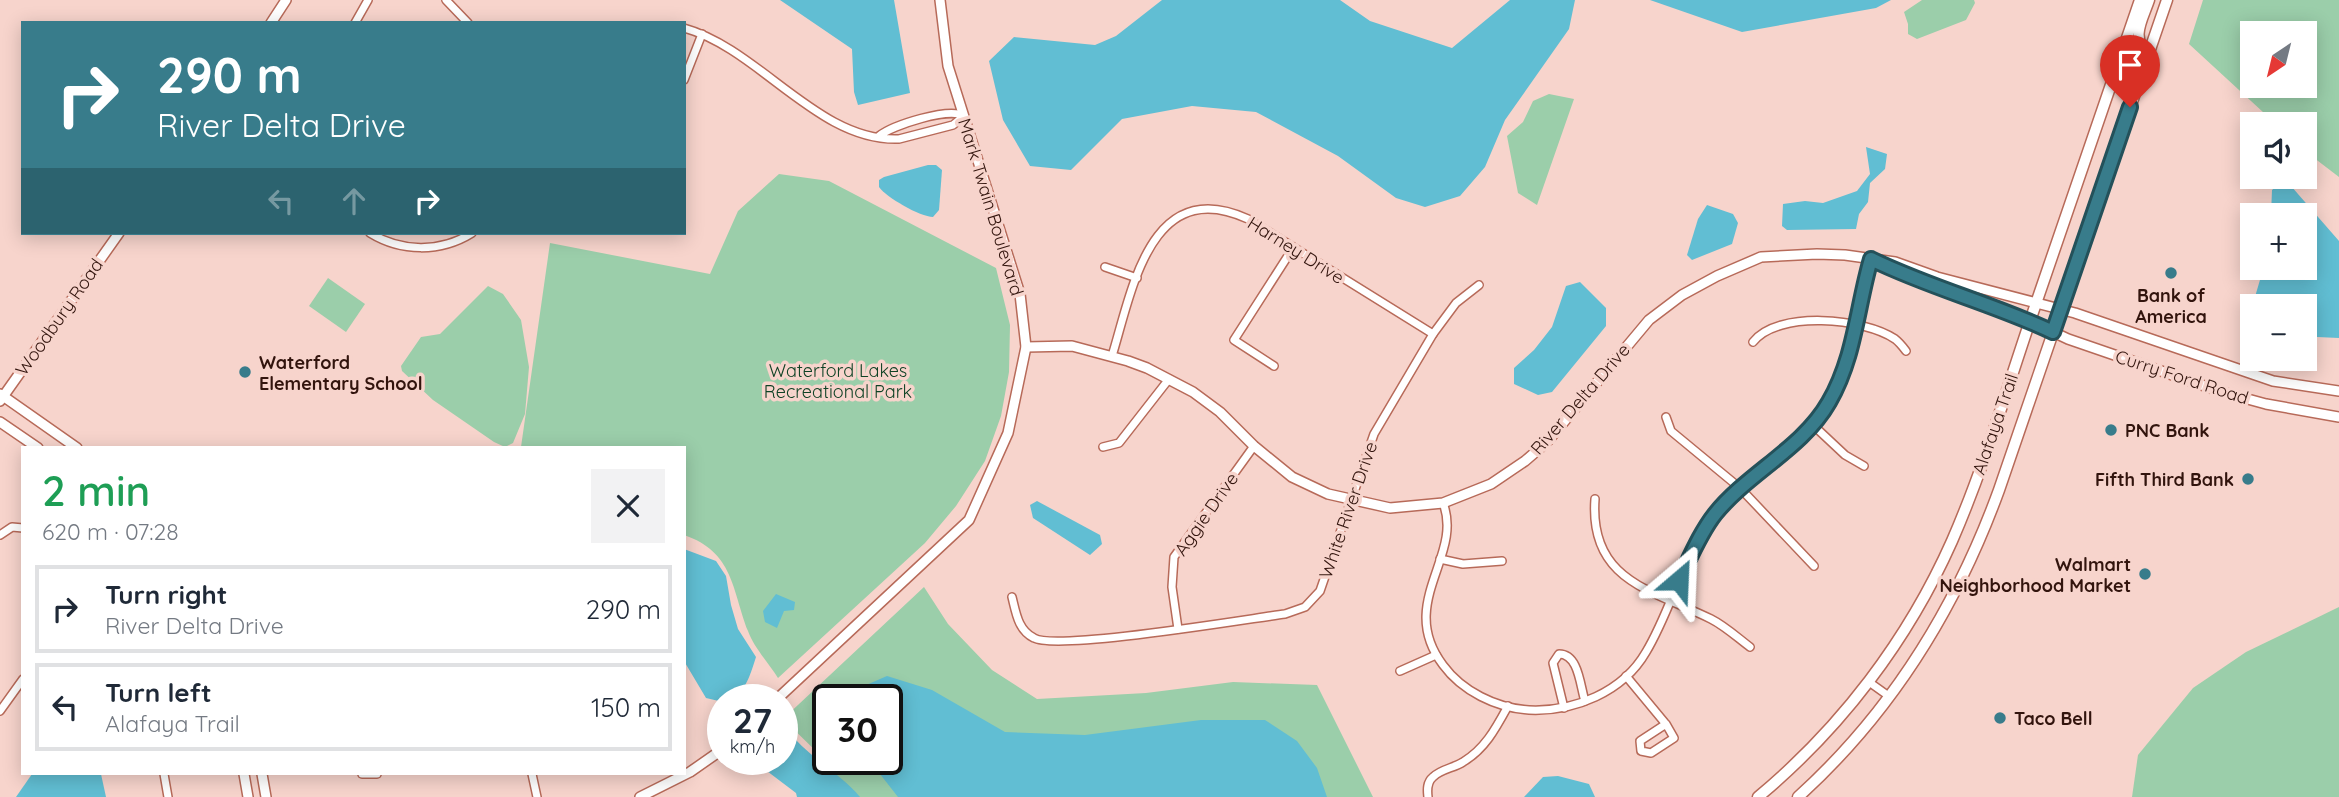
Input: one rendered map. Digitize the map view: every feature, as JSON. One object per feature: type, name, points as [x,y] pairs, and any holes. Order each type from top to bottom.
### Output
[{"type":"main road","name":"Alafaya Trail","points":[[1758,797],[1810,750],[1869,682],[1923,600],[1952,541],[1975,482],[2140,0]]},
{"type":"main road","points":[[2148,55],[2138,41],[2138,32],[2149,0]]},
{"type":"main road","name":"Alafaya Trail","points":[[1798,797],[1852,744],[1890,697],[1928,643],[1974,556],[2167,0]]},
{"type":"street","points":[[272,21],[286,0]]},
{"type":"street","points":[[356,21],[368,0]]},
{"type":"street","points":[[446,0],[466,21]]},
{"type":"street","name":"Mark Twain Boulevard","points":[[793,684],[968,520],[1008,433],[1026,347],[1020,294],[948,66],[940,0]]},
{"type":"street","points":[[686,29],[720,42],[835,123],[858,133],[899,139],[953,125],[964,116]]},
{"type":"street","points":[[686,75],[702,33]]},
{"type":"street","points":[[879,136],[893,128],[950,113],[964,116]]},
{"type":"street","name":"Harney Drive","points":[[1112,356],[1144,256],[1158,234],[1176,219],[1191,212],[1212,210],[1236,214],[1433,334]]},
{"type":"street","name":"Woodbury Road","points":[[1,397],[118,235]]},
{"type":"street","points":[[373,235],[392,244],[422,248],[449,243],[467,235]]},
{"type":"street","points":[[1274,366],[1234,340],[1293,248]]},
{"type":"street","name":"River Delta Drive","points":[[1026,347],[1072,346],[1128,361],[1169,379],[1220,412],[1254,446],[1292,477],[1328,494],[1390,508],[1443,503],[1491,484],[1525,461],[1547,442],[1649,320],[1682,295],[1717,275],[1761,257],[1817,254],[1895,262],[2036,303]]},
{"type":"street","points":[[1443,503],[1447,514],[1447,536],[1431,585],[1427,612],[1428,632],[1436,655],[1452,676],[1477,695],[1508,706],[1535,710],[1564,708],[1604,693],[1626,676],[1646,653],[1698,541],[1714,515],[1740,488],[1813,425],[1829,403],[1843,376],[1858,325],[1871,259]]},
{"type":"street","name":"River Delta Drive","points":[[1871,259],[2030,321]]},
{"type":"street","points":[[1105,267],[1137,278]]},
{"type":"street","name":"White River Drive","points":[[1013,597],[1019,624],[1032,638],[1046,643],[1178,629],[1285,614],[1306,607],[1320,591],[1374,434],[1433,334],[1456,303],[1479,285]]},
{"type":"street","name":"Curry Ford Road","points":[[2036,303],[2061,309],[2273,381],[2339,391]]},
{"type":"street","points":[[1753,342],[1765,331],[1792,323],[1816,320],[1858,325],[1894,338],[1906,351]]},
{"type":"street","name":"Curry Ford Road","points":[[2030,321],[2053,332],[2222,392],[2266,404],[2339,417]]},
{"type":"street","points":[[1103,447],[1119,443],[1169,379]]},
{"type":"street","points":[[1,397],[74,446]]},
{"type":"street","points":[[1667,417],[1671,432],[1740,488],[1814,566]]},
{"type":"street","points":[[0,422],[35,446]]},
{"type":"street","points":[[1813,425],[1845,455],[1864,466]]},
{"type":"street","name":"Aggie Drive","points":[[1178,629],[1172,587],[1174,557],[1254,446]]},
{"type":"street","points":[[1595,499],[1593,516],[1604,552],[1618,573],[1636,585],[1715,620],[1750,647]]},
{"type":"street","points":[[0,536],[12,527],[21,528]]},
{"type":"street","points":[[1440,559],[1463,564],[1502,561]]},
{"type":"street","points":[[1564,708],[1553,663],[1559,654],[1567,654],[1573,660],[1585,702]]},
{"type":"street","points":[[1401,671],[1436,655]]},
{"type":"street","points":[[1626,676],[1665,724],[1674,738],[1651,754],[1640,751],[1640,741],[1665,724]]},
{"type":"street","points":[[0,712],[21,682]]},
{"type":"street","points":[[1869,682],[1890,697]]},
{"type":"street","points":[[1428,797],[1427,788],[1432,777],[1461,764],[1476,753],[1494,733],[1508,706]]},
{"type":"street","points":[[686,774],[707,760]]},
{"type":"street","points":[[164,775],[168,797]]},
{"type":"street","points":[[244,775],[248,797]]},
{"type":"street","points":[[262,775],[266,797]]},
{"type":"street","points":[[532,775],[537,797]]},
{"type":"street","points":[[640,797],[684,775]]},
{"type":"green space","points":[[1922,0],[1974,0],[1975,3],[1966,20],[1917,39],[1908,34],[1904,12]]},
{"type":"green space","points":[[2203,0],[2339,0],[2339,177],[2317,160],[2317,112],[2263,112],[2248,98],[2317,98],[2317,21],[2240,21],[2240,91],[2189,44]]},
{"type":"green space","points":[[1549,94],[1574,99],[1537,205],[1518,193],[1507,136],[1523,122],[1533,101]]},
{"type":"green space","name":"Waterford Lakes Recreational Park","points":[[779,174],[829,181],[996,268],[1010,325],[1009,372],[1001,416],[985,461],[956,506],[925,543],[778,678],[751,637],[729,574],[722,562],[713,551],[686,536],[686,446],[521,446],[550,243],[710,274],[738,211]]},
{"type":"green space","points":[[328,278],[365,304],[346,332],[309,306]]},
{"type":"green space","points":[[488,286],[503,294],[521,320],[529,367],[525,414],[513,443],[503,446],[494,442],[433,400],[402,371],[401,366],[421,337],[440,334]]},
{"type":"green space","points":[[924,587],[948,624],[992,670],[1037,699],[1146,693],[1233,682],[1317,685],[1373,797],[850,797],[834,775],[903,775],[903,684],[820,684]]},
{"type":"green space","points":[[2339,607],[2339,797],[2132,797],[2138,755],[2193,688],[2246,652]]},
{"type":"green space","points":[[812,692],[812,747],[798,734],[798,705]]},
{"type":"water","points":[[780,0],[894,0],[910,93],[858,105],[854,92],[852,49]]},
{"type":"water","points":[[1162,0],[1340,0],[1370,21],[1452,48],[1510,0],[1575,0],[1569,29],[1505,120],[1485,167],[1460,196],[1425,207],[1396,198],[1338,156],[1256,112],[1192,106],[1122,119],[1071,170],[1030,166],[1003,120],[989,61],[1014,37],[1095,45],[1116,36]]},
{"type":"water","points":[[1650,0],[1891,0],[1876,8],[1742,32]]},
{"type":"water","points":[[1866,147],[1887,154],[1885,169],[1870,183],[1868,202],[1859,214],[1856,229],[1787,230],[1782,226],[1783,204],[1805,201],[1823,203],[1857,191],[1870,174]]},
{"type":"water","points":[[936,165],[942,170],[939,210],[933,217],[904,206],[879,187],[879,180],[884,177]]},
{"type":"water","points":[[2294,189],[2306,203],[2271,203],[2272,190]]},
{"type":"water","points":[[1707,205],[1733,214],[1738,223],[1732,244],[1692,260],[1687,255],[1698,219]]},
{"type":"water","points":[[2317,216],[2339,241],[2339,338],[2317,337],[2317,294],[2256,294],[2260,280],[2317,280]]},
{"type":"water","points":[[1580,282],[1606,308],[1606,326],[1552,392],[1538,395],[1514,384],[1514,368],[1534,350],[1552,327],[1566,286]]},
{"type":"water","points":[[1037,501],[1100,535],[1102,544],[1090,555],[1033,518],[1030,505]]},
{"type":"water","points":[[686,550],[716,561],[726,576],[738,629],[756,657],[746,684],[707,684],[707,698],[686,664]]},
{"type":"water","points":[[776,594],[795,602],[794,610],[784,611],[777,628],[765,622],[763,611]]},
{"type":"water","points":[[887,676],[932,690],[1005,732],[1085,735],[1201,720],[1265,720],[1297,741],[1317,768],[1327,797],[898,797],[881,775],[903,775],[903,684],[868,684]]},
{"type":"water","points":[[798,742],[812,755],[812,775],[836,775],[860,797],[797,797],[796,793],[772,775],[798,775]]},
{"type":"water","points":[[31,775],[101,775],[106,797],[16,797]]},
{"type":"water","points":[[1558,776],[1589,784],[1595,797],[1524,797],[1543,777]]},
{"type":"place","name":"Bank of America","points":[[2171,273]]},
{"type":"place","name":"Waterford Elementary School","points":[[245,372]]},
{"type":"place","name":"PNC Bank","points":[[2111,430]]},
{"type":"place","name":"Fifth Third Bank","points":[[2248,479]]},
{"type":"place","name":"Walmart Neighborhood Market","points":[[2145,574]]},
{"type":"place","name":"Taco Bell","points":[[2000,718]]},
{"type":"route","points":[[1679,580],[1714,515],[1740,488],[1813,425],[1829,403],[1843,376],[1858,325],[1871,259],[2017,315],[2053,332],[2130,107]]}]
